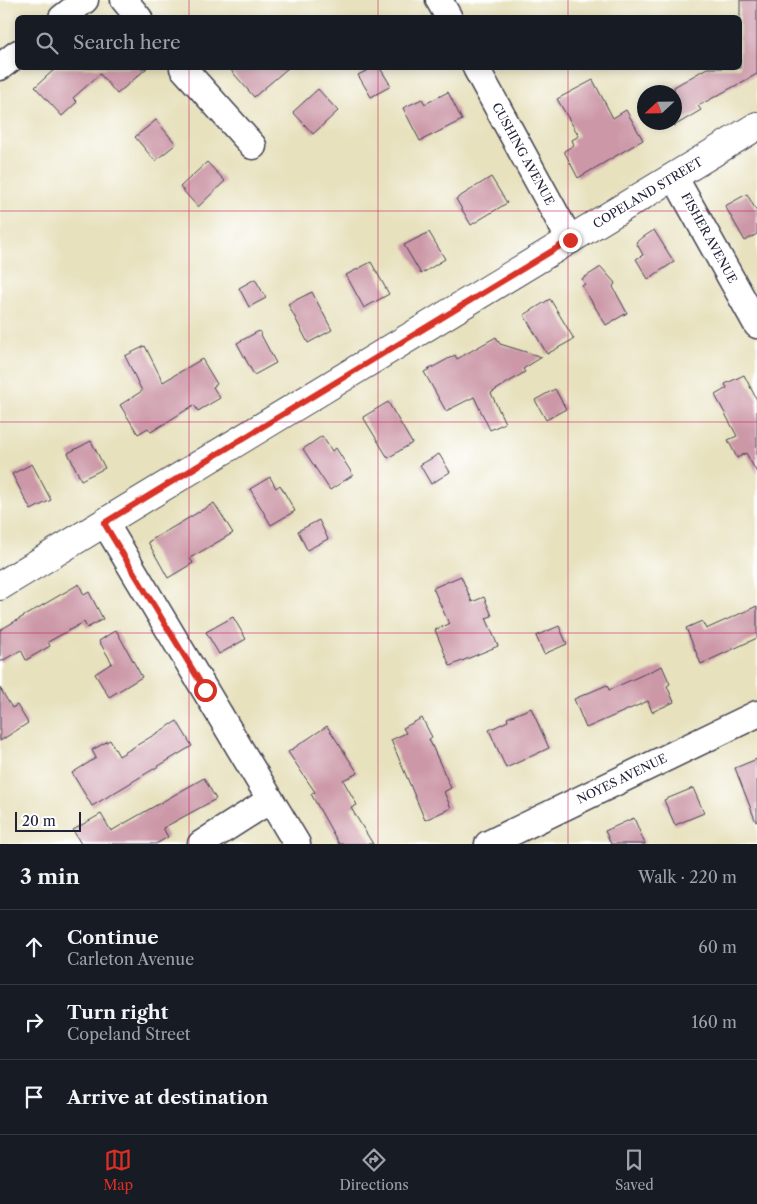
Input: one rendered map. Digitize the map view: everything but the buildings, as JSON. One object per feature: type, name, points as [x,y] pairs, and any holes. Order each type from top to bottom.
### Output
[{"type":"main road","name":"COPELAND STREET","points":[[0,586],[675,178],[757,126]]},
{"type":"street","points":[[66,15],[84,0]]},
{"type":"street","points":[[124,0],[136,15]]},
{"type":"street","points":[[439,0],[447,15]]},
{"type":"street","points":[[0,67],[15,55]]},
{"type":"street","points":[[185,70],[253,146]]},
{"type":"street","name":"CUSHING AVENUE","points":[[477,70],[570,240]]},
{"type":"street","name":"FISHER AVENUE","points":[[675,178],[757,325]]},
{"type":"street","points":[[104,523],[297,844]]},
{"type":"street","name":"NOYES AVENUE","points":[[488,844],[757,714]]},
{"type":"street","points":[[201,844],[270,800]]},
{"type":"route","points":[[205,690],[104,523],[570,240]]}]
